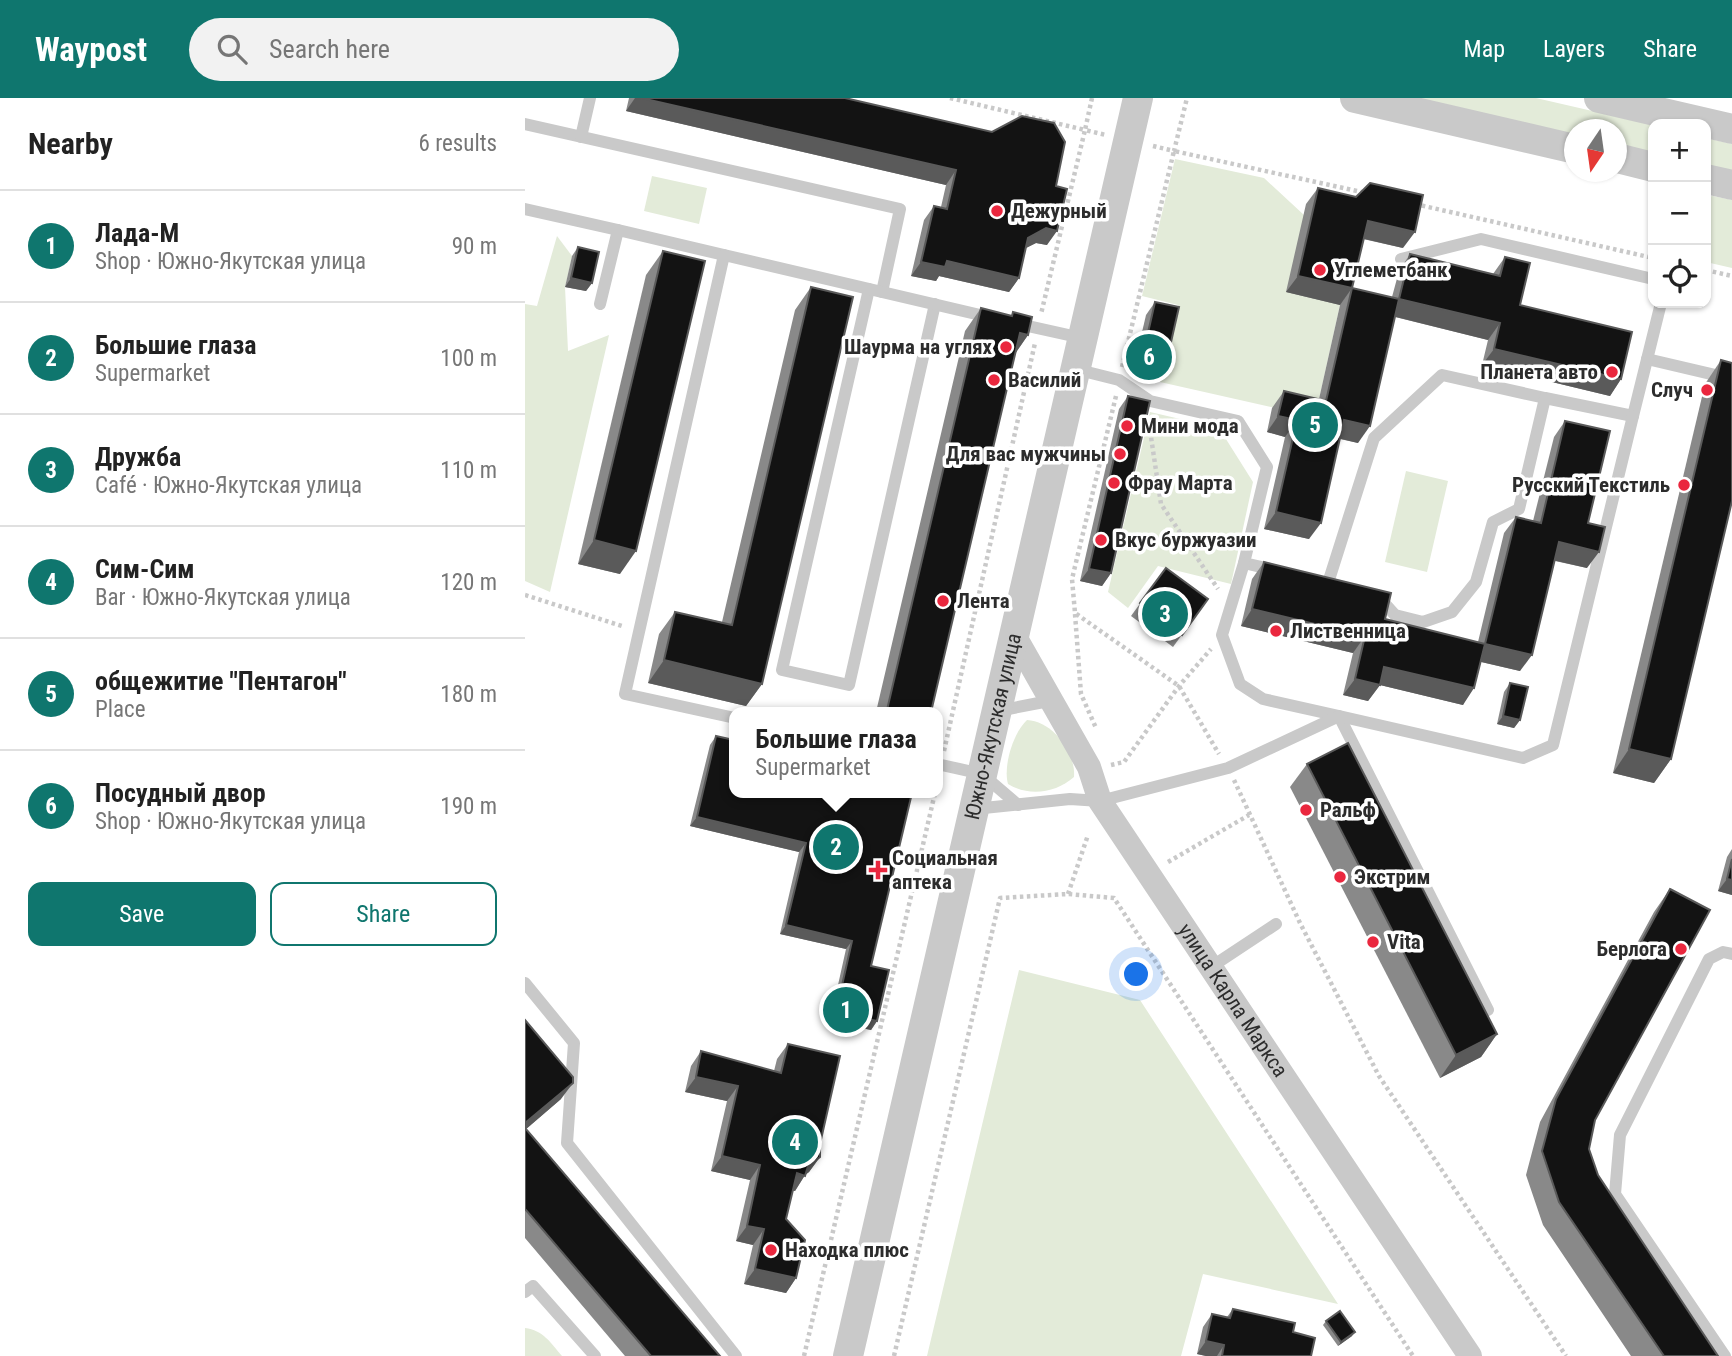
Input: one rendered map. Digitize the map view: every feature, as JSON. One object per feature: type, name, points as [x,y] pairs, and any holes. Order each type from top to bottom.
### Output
[{"type":"street","name":"Южно-Якутская улица","points":[[848,1356],[1138,98]]},
{"type":"street","points":[[1355,98],[1564,147]]},
{"type":"street","points":[[1599,98],[1732,129]]},
{"type":"street","points":[[1627,161],[1648,166]]},
{"type":"street","points":[[1711,180],[1732,185]]},
{"type":"street","name":"улица Карла Маркса","points":[[1014,635],[1049,701],[1089,767],[1100,801],[1470,1356]]},
{"type":"lane","points":[[581,137],[590,98]]},
{"type":"lane","points":[[525,124],[900,209],[875,290],[782,670],[849,685],[935,304]]},
{"type":"lane","points":[[525,209],[1082,338]]},
{"type":"lane","points":[[600,304],[618,230]]},
{"type":"lane","points":[[1401,259],[1481,239],[1648,278]]},
{"type":"lane","points":[[724,255],[625,694],[729,717]]},
{"type":"lane","points":[[1075,369],[1119,380],[1150,401],[1238,421],[1267,467],[1223,635],[1240,684],[1263,699],[1523,758],[1553,745],[1660,308]]},
{"type":"lane","points":[[1647,359],[1732,379]]},
{"type":"lane","points":[[1328,583],[1374,438],[1442,375],[1633,416]]},
{"type":"lane","points":[[1367,593],[1380,596],[1395,615],[1423,622],[1452,612],[1476,582],[1493,522],[1519,509],[1545,398]]},
{"type":"lane","points":[[1244,563],[1292,575]]},
{"type":"lane","points":[[996,711],[1049,701]]},
{"type":"lane","points":[[974,809],[1070,799],[1100,801],[1228,768],[1339,716]]},
{"type":"lane","points":[[1339,716],[1487,1010]]},
{"type":"lane","points":[[943,765],[982,774],[1018,805]]},
{"type":"lane","points":[[1211,967],[1276,923]]},
{"type":"lane","points":[[1725,1356],[1615,1194],[1620,1135],[1709,959],[1723,952],[1732,954]]},
{"type":"lane","points":[[525,983],[575,1043],[567,1143],[736,1356]]},
{"type":"lane","points":[[525,1292],[533,1286],[595,1356]]},
{"type":"path","points":[[950,98],[1107,135]]},
{"type":"path","points":[[943,746],[1092,98]]},
{"type":"path","points":[[1096,729],[1081,694],[1072,579],[1187,98]]},
{"type":"path","points":[[1150,145],[1377,196]]},
{"type":"path","points":[[1403,202],[1648,257]]},
{"type":"path","points":[[1711,271],[1732,276]]},
{"type":"path","points":[[1115,398],[1127,401]]},
{"type":"path","points":[[1144,411],[1149,418],[1161,504],[1231,607]]},
{"type":"path","points":[[525,595],[639,631]]},
{"type":"path","points":[[1075,613],[1178,686],[1228,768],[1300,923],[1379,1076],[1566,1356]]},
{"type":"path","points":[[1106,753],[1111,765],[1124,762],[1178,686],[1223,635]]},
{"type":"path","points":[[804,1356],[934,798]]},
{"type":"path","points":[[1168,862],[1250,815]]},
{"type":"path","points":[[1068,894],[1088,835]]},
{"type":"path","points":[[894,1356],[1000,898],[1068,894],[1114,898],[1413,1356]]},
{"type":"green space","points":[[1408,98],[1536,98],[1627,119],[1564,119],[1564,135]]},
{"type":"green space","points":[[1627,119],[1648,124],[1648,154],[1627,149]]},
{"type":"green space","points":[[1711,139],[1732,144],[1732,172],[1711,167]]},
{"type":"green space","points":[[1175,159],[1264,178],[1304,215],[1340,305],[1315,417],[1160,382],[1178,305],[1142,296]]},
{"type":"green space","points":[[652,176],[707,188],[699,224],[644,211]]},
{"type":"green space","points":[[1711,196],[1732,200],[1732,268],[1711,263]]},
{"type":"green space","points":[[557,236],[572,256],[565,287],[568,351],[609,335],[550,592],[525,581],[525,304],[537,306]]},
{"type":"green space","points":[[1150,412],[1219,428],[1253,482],[1231,584],[1158,566],[1128,608],[1108,592]]},
{"type":"green space","points":[[1406,471],[1448,481],[1427,572],[1385,562]]},
{"type":"green space","points":[[1027,720],[1045,726],[1067,748],[1074,767],[1074,777],[1059,787],[1033,792],[1008,784],[1010,750],[1017,733]]},
{"type":"green space","points":[[1019,970],[1140,1000],[1338,1304],[1203,1274],[1181,1356],[927,1356]]},
{"type":"green space","points":[[525,1328],[542,1334],[562,1356],[525,1356]]},
{"type":"building","points":[[641,98],[845,98],[992,132],[1022,116],[1054,123],[1065,142],[1056,186],[1067,189],[1057,231],[1046,228],[1028,238],[1019,278],[947,261],[945,267],[921,262],[934,206],[947,209],[956,170]]},
{"type":"building","name":"Углеметбанк","points":[[1370,183],[1423,195],[1415,232],[1368,221],[1352,288],[1298,276],[1318,188],[1356,197]]},
{"type":"building","points":[[578,247],[599,252],[592,283],[571,278]]},
{"type":"building","points":[[663,251],[705,261],[636,551],[594,540]]},
{"type":"building","points":[[1410,254],[1500,276],[1505,257],[1530,263],[1520,305],[1632,332],[1621,379],[1494,349],[1500,323],[1399,299]]},
{"type":"building","points":[[811,287],[853,297],[762,684],[664,660],[675,612],[732,625]]},
{"type":"building","points":[[1352,288],[1399,299],[1370,426],[1344,420],[1321,523],[1276,512],[1297,420],[1278,416],[1284,391],[1326,401]]},
{"type":"building","points":[[1155,302],[1179,307],[1166,364],[1142,359]]},
{"type":"building","points":[[981,308],[1012,316],[1013,312],[1032,317],[1028,335],[1020,333],[932,707],[888,707]]},
{"type":"building","points":[[1721,360],[1732,363],[1732,501],[1671,759],[1629,749]]},
{"type":"building","points":[[1128,396],[1150,401],[1111,573],[1089,569]]},
{"type":"building","points":[[1565,421],[1610,431],[1588,523],[1605,527],[1599,552],[1559,542],[1532,655],[1485,644],[1516,517],[1541,523]]},
{"type":"building","points":[[1264,562],[1391,593],[1385,619],[1485,644],[1474,688],[1384,667],[1380,685],[1355,679],[1365,636],[1252,609]]},
{"type":"building","points":[[1166,568],[1208,599],[1182,635],[1140,603]]},
{"type":"building","points":[[1510,683],[1528,687],[1520,720],[1503,716]]},
{"type":"building","points":[[716,736],[729,739],[729,798],[911,798],[871,966],[889,970],[877,1021],[836,1012],[852,941],[786,925],[806,843],[697,817]]},
{"type":"building","points":[[1348,743],[1497,1034],[1456,1055],[1307,764]]},
{"type":"building","points":[[1732,859],[1732,880],[1727,879]]},
{"type":"building","points":[[1670,889],[1710,910],[1595,1120],[1589,1149],[1598,1175],[1718,1356],[1664,1356],[1559,1202],[1542,1151],[1556,1099]]},
{"type":"building","points":[[525,1020],[573,1077],[573,1083],[525,1123]]},
{"type":"building","points":[[788,1044],[840,1056],[820,1144],[820,1157],[808,1166],[805,1176],[797,1173],[786,1219],[805,1240],[796,1278],[755,1269],[764,1229],[747,1226],[760,1165],[722,1156],[738,1086],[696,1077],[701,1051],[781,1073]]},
{"type":"building","points":[[525,1128],[720,1356],[651,1356],[525,1209]]},
{"type":"building","points":[[1233,1309],[1295,1323],[1293,1332],[1315,1338],[1311,1356],[1222,1356],[1224,1345],[1206,1341],[1212,1314],[1230,1318]]},
{"type":"building","points":[[1340,1311],[1355,1332],[1341,1342],[1326,1321]]},
{"type":"place","name":"Дежурный","points":[[997,211]]},
{"type":"place","name":"Углеметбанк","points":[[1320,270]]},
{"type":"place","name":"Шаурма на углях","points":[[1006,347]]},
{"type":"place","name":"Посудный двор","points":[[1149,357]]},
{"type":"place","name":"Планета авто","points":[[1612,372]]},
{"type":"place","name":"Василий","points":[[994,380]]},
{"type":"place","name":"Случ","points":[[1707,390]]},
{"type":"place","name":"общежитие \"Пентагон\"","points":[[1315,425]]},
{"type":"place","name":"Мини мода","points":[[1127,426]]},
{"type":"place","name":"Для вас мужчины","points":[[1120,454]]},
{"type":"place","name":"Фрау Марта","points":[[1114,483]]},
{"type":"place","name":"Русский Текстиль","points":[[1684,485]]},
{"type":"place","name":"Вкус буржуазии","points":[[1101,540]]},
{"type":"place","name":"Лента","points":[[943,601]]},
{"type":"place","name":"Дружба","points":[[1165,614]]},
{"type":"place","name":"Лиственница","points":[[1276,631]]},
{"type":"place","name":"Ральф","points":[[1306,810]]},
{"type":"place","name":"Большие глаза","points":[[836,847]]},
{"type":"place","name":"Социальная аптека","points":[[878,870]]},
{"type":"place","name":"Экстрим","points":[[1340,877]]},
{"type":"place","name":"Vita","points":[[1373,942]]},
{"type":"place","name":"Берлога","points":[[1681,949]]},
{"type":"place","name":"Лада-М","points":[[846,1010]]},
{"type":"place","name":"Сим-Сим","points":[[795,1142]]},
{"type":"place","name":"Находка плюс","points":[[771,1250]]}]
